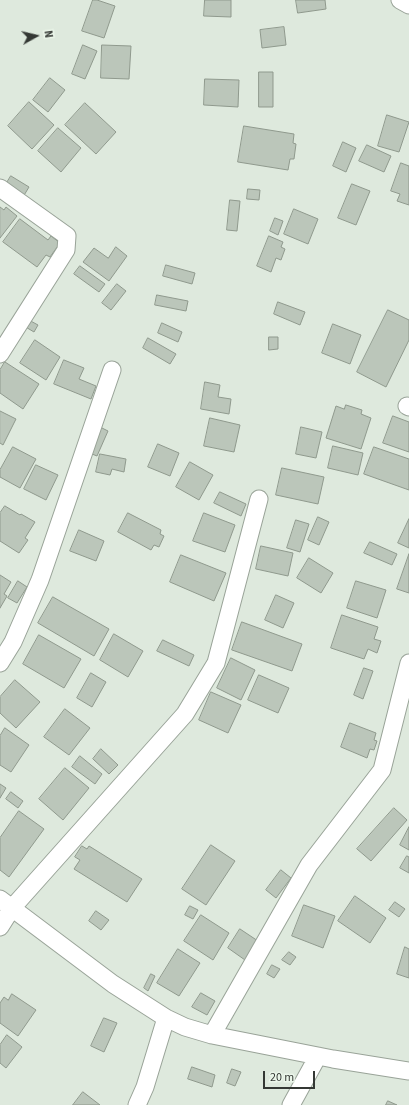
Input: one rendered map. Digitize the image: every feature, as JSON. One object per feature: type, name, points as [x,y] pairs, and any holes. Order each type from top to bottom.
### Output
[{"type":"street","points":[[400,0],[409,5]]},
{"type":"street","points":[[0,188],[67,236],[66,250],[0,354]]},
{"type":"street","points":[[0,663],[13,642],[40,580],[112,370]]},
{"type":"street","points":[[0,927],[6,904],[185,714],[216,663],[259,499]]},
{"type":"street","points":[[212,1035],[309,865],[382,770],[409,662]]},
{"type":"street","points":[[6,904],[113,984],[166,1018],[185,1027],[212,1035],[318,1056],[409,1071]]},
{"type":"street","points":[[137,1105],[145,1087],[166,1018]]},
{"type":"street","points":[[291,1105],[318,1056]]},
{"type":"building","points":[[93,0],[115,6],[104,38],[82,31]]},
{"type":"building","points":[[205,0],[231,0],[231,17],[204,16]]},
{"type":"building","points":[[296,0],[325,0],[326,9],[298,13]]},
{"type":"building","points":[[284,27],[286,45],[262,48],[260,30]]},
{"type":"building","points":[[83,45],[97,51],[85,79],[72,74]]},
{"type":"building","points":[[102,45],[131,46],[129,79],[101,78]]},
{"type":"building","points":[[259,72],[273,72],[273,107],[259,107]]},
{"type":"building","points":[[50,78],[65,90],[48,112],[33,100]]},
{"type":"building","points":[[205,79],[239,80],[238,107],[204,105]]},
{"type":"building","points":[[29,102],[54,125],[32,149],[8,126]]},
{"type":"building","points":[[85,103],[116,132],[96,154],[65,125]]},
{"type":"building","points":[[387,115],[409,122],[399,152],[378,146]]},
{"type":"building","points":[[244,126],[294,134],[293,143],[296,144],[294,159],[290,159],[288,170],[238,162]]},
{"type":"building","points":[[58,128],[81,148],[61,172],[38,151]]},
{"type":"building","points":[[343,142],[356,148],[346,172],[333,166]]},
{"type":"building","points":[[367,145],[391,156],[384,172],[359,161]]},
{"type":"building","points":[[401,163],[409,166],[409,205],[397,201],[400,194],[391,191]]},
{"type":"building","points":[[11,176],[29,187],[23,197],[5,186]]},
{"type":"building","points":[[352,184],[370,191],[356,225],[338,218]]},
{"type":"building","points":[[248,189],[260,190],[259,200],[247,199]]},
{"type":"building","points":[[230,200],[240,201],[237,231],[227,230]]},
{"type":"building","points":[[0,207],[4,210],[6,207],[17,216],[0,238]]},
{"type":"building","points":[[294,209],[318,219],[308,244],[284,234]]},
{"type":"building","points":[[275,218],[283,221],[278,235],[270,231]]},
{"type":"building","points":[[20,219],[48,240],[51,236],[60,243],[50,257],[46,255],[37,267],[3,242]]},
{"type":"building","points":[[269,236],[283,242],[281,247],[285,249],[281,260],[276,258],[271,272],[257,266]]},
{"type":"building","points":[[116,247],[127,256],[109,281],[83,262],[94,248],[108,258]]},
{"type":"building","points":[[166,265],[195,273],[192,284],[163,276]]},
{"type":"building","points":[[80,266],[105,284],[99,292],[74,274]]},
{"type":"building","points":[[117,284],[126,291],[111,310],[102,303]]},
{"type":"building","points":[[157,295],[188,301],[186,311],[155,305]]},
{"type":"building","points":[[278,302],[305,312],[300,325],[274,314]]},
{"type":"building","points":[[388,310],[409,320],[409,340],[386,387],[357,372]]},
{"type":"building","points":[[27,319],[38,325],[34,332],[24,326]]},
{"type":"building","points":[[162,323],[182,332],[178,342],[158,333]]},
{"type":"building","points":[[333,324],[361,335],[350,364],[322,353]]},
{"type":"building","points":[[269,337],[278,337],[278,349],[269,350]]},
{"type":"building","points":[[148,338],[176,354],[170,364],[143,348]]},
{"type":"building","points":[[35,340],[60,357],[46,380],[20,363]]},
{"type":"building","points":[[64,360],[84,368],[79,379],[96,386],[91,399],[54,384]]},
{"type":"building","points":[[5,362],[39,384],[23,409],[0,393],[0,370]]},
{"type":"building","points":[[205,382],[220,385],[218,397],[231,399],[229,414],[201,409]]},
{"type":"building","points":[[346,405],[362,410],[361,414],[371,418],[361,449],[326,438],[336,406],[344,409]]},
{"type":"building","points":[[0,411],[16,419],[3,445],[0,443]]},
{"type":"building","points":[[393,416],[409,422],[409,452],[383,443]]},
{"type":"building","points":[[210,418],[240,425],[234,452],[204,446]]},
{"type":"building","points":[[98,426],[108,431],[97,456],[87,452]]},
{"type":"building","points":[[301,427],[322,432],[316,458],[296,454]]},
{"type":"building","points":[[158,444],[179,453],[170,476],[148,467]]},
{"type":"building","points":[[333,446],[363,453],[358,475],[328,468]]},
{"type":"building","points":[[13,447],[36,459],[20,488],[0,477],[0,470]]},
{"type":"building","points":[[374,447],[409,459],[409,490],[364,474]]},
{"type":"building","points":[[100,454],[126,459],[124,472],[112,469],[110,475],[96,472]]},
{"type":"building","points":[[190,462],[213,475],[199,500],[176,487]]},
{"type":"building","points":[[36,465],[58,475],[46,500],[24,489]]},
{"type":"building","points":[[282,468],[324,477],[318,504],[276,495]]},
{"type":"building","points":[[220,492],[246,504],[241,516],[214,503]]},
{"type":"building","points":[[5,506],[35,522],[25,538],[28,540],[19,553],[0,541],[0,513]]},
{"type":"building","points":[[128,513],[161,530],[160,534],[164,536],[159,547],[154,545],[151,550],[118,532]]},
{"type":"building","points":[[204,513],[235,525],[225,552],[193,541]]},
{"type":"building","points":[[318,517],[329,522],[319,545],[308,540]]},
{"type":"building","points":[[409,519],[409,548],[398,543]]},
{"type":"building","points":[[296,520],[309,524],[300,552],[287,548]]},
{"type":"building","points":[[79,530],[104,541],[96,561],[70,551]]},
{"type":"building","points":[[370,542],[397,554],[392,565],[364,553]]},
{"type":"building","points":[[261,546],[293,553],[288,576],[256,569]]},
{"type":"building","points":[[409,554],[409,593],[397,589]]},
{"type":"building","points":[[181,555],[226,573],[214,601],[170,582]]},
{"type":"building","points":[[309,558],[333,573],[321,593],[297,578]]},
{"type":"building","points":[[0,575],[11,582],[4,594],[7,596],[0,608]]},
{"type":"building","points":[[18,581],[27,587],[17,603],[8,598]]},
{"type":"building","points":[[356,581],[386,590],[377,618],[347,608]]},
{"type":"building","points":[[276,595],[294,603],[283,628],[265,620]]},
{"type":"building","points":[[53,597],[109,629],[94,656],[38,623]]},
{"type":"building","points":[[342,615],[378,627],[374,639],[381,641],[377,653],[368,649],[364,659],[331,648]]},
{"type":"building","points":[[242,622],[302,644],[292,671],[232,650]]},
{"type":"building","points":[[114,634],[143,651],[128,677],[100,660]]},
{"type":"building","points":[[39,635],[81,659],[64,688],[23,664]]},
{"type":"building","points":[[163,640],[194,655],[189,666],[157,651]]},
{"type":"building","points":[[231,658],[255,670],[241,700],[217,688]]},
{"type":"building","points":[[364,668],[373,671],[363,699],[354,695]]},
{"type":"building","points":[[91,673],[106,682],[92,707],[77,698]]},
{"type":"building","points":[[259,675],[289,688],[278,713],[248,700]]},
{"type":"building","points":[[15,680],[40,702],[16,728],[0,713],[0,697]]},
{"type":"building","points":[[211,692],[241,705],[228,733],[199,720]]},
{"type":"building","points":[[65,709],[90,728],[69,755],[44,737]]},
{"type":"building","points":[[350,723],[376,733],[374,740],[377,741],[374,750],[370,749],[367,758],[341,747]]},
{"type":"building","points":[[5,728],[29,745],[11,772],[0,765],[0,736]]},
{"type":"building","points":[[101,749],[118,765],[109,774],[93,759]]},
{"type":"building","points":[[80,756],[102,774],[95,784],[72,767]]},
{"type":"building","points":[[65,768],[89,788],[63,820],[39,799]]},
{"type":"building","points":[[0,784],[6,788],[0,798]]},
{"type":"building","points":[[11,792],[23,801],[18,808],[6,799]]},
{"type":"building","points":[[394,808],[407,820],[371,861],[357,849]]},
{"type":"building","points":[[19,811],[44,829],[9,877],[0,870],[0,838]]},
{"type":"building","points":[[409,827],[409,850],[400,845]]},
{"type":"building","points":[[211,845],[235,861],[206,905],[182,889]]},
{"type":"building","points":[[82,846],[87,849],[89,846],[142,879],[127,902],[74,869],[80,860],[75,857]]},
{"type":"building","points":[[407,856],[409,857],[409,873],[400,868]]},
{"type":"building","points":[[281,870],[291,878],[276,898],[266,890]]},
{"type":"building","points":[[355,896],[386,918],[370,943],[338,921]]},
{"type":"building","points":[[395,902],[405,909],[399,917],[389,910]]},
{"type":"building","points":[[304,905],[335,916],[323,948],[292,936]]},
{"type":"building","points":[[190,906],[198,910],[193,919],[185,915]]},
{"type":"building","points":[[96,911],[109,920],[101,930],[89,921]]},
{"type":"building","points":[[201,915],[229,933],[213,960],[184,941]]},
{"type":"building","points":[[240,929],[258,941],[245,960],[228,948]]},
{"type":"building","points":[[405,947],[409,949],[409,978],[397,974]]},
{"type":"building","points":[[178,949],[200,963],[179,996],[157,983]]},
{"type":"building","points":[[289,952],[296,957],[290,965],[282,960]]},
{"type":"building","points":[[272,965],[280,969],[274,978],[267,974]]},
{"type":"building","points":[[151,974],[155,976],[148,991],[144,988]]},
{"type":"building","points":[[201,993],[215,1001],[207,1015],[192,1007]]},
{"type":"building","points":[[12,994],[36,1010],[18,1036],[0,1023],[0,1003],[4,997],[8,1000]]},
{"type":"building","points":[[104,1018],[117,1023],[104,1052],[91,1046]]},
{"type":"building","points":[[7,1035],[22,1047],[6,1068],[0,1063],[0,1045]]},
{"type":"building","points":[[192,1067],[215,1075],[212,1087],[188,1079]]},
{"type":"building","points":[[232,1069],[241,1072],[235,1086],[227,1083]]},
{"type":"building","points":[[83,1092],[100,1105],[73,1105]]},
{"type":"building","points":[[388,1101],[397,1105],[386,1105]]}]
